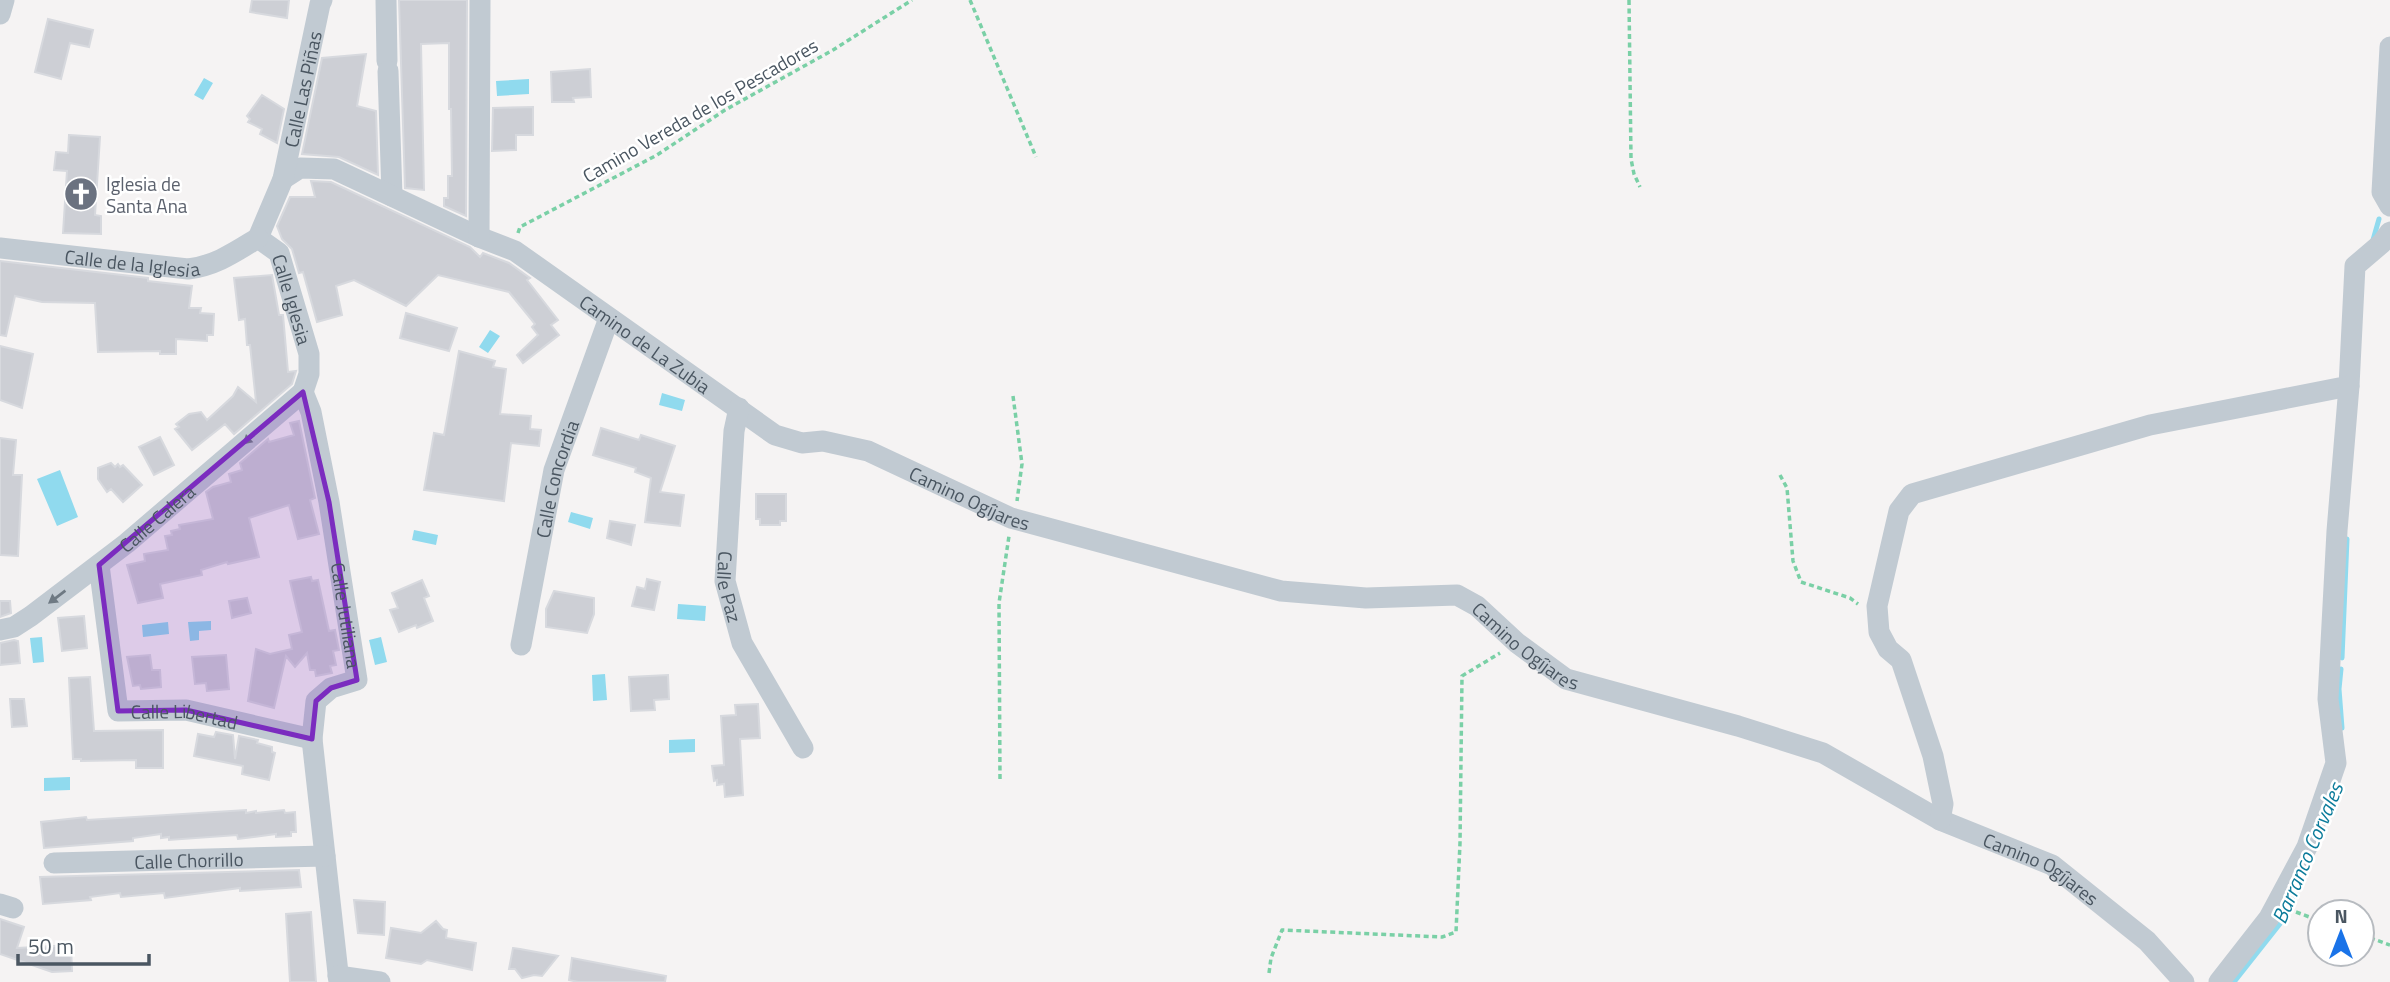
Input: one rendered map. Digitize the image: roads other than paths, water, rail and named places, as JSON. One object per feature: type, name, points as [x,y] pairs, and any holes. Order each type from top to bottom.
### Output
[{"type":"street","points":[[0,14],[4,0]]},
{"type":"street","name":"Calle Las Piñas","points":[[282,179],[323,0]]},
{"type":"street","points":[[386,0],[392,196]]},
{"type":"street","points":[[282,179],[300,168],[334,169],[479,237],[480,0]]},
{"type":"street","points":[[2390,47],[2382,192],[2390,206]]},
{"type":"street","name":"Calle Iglesia","points":[[282,179],[258,238],[279,253],[309,354],[309,374],[303,392]]},
{"type":"street","points":[[2219,982],[2270,918],[2307,847],[2336,763],[2328,699],[2355,266],[2382,243],[2390,232]]},
{"type":"street","name":"Camino de La Zubia","points":[[479,237],[515,251],[775,435]]},
{"type":"street","name":"Calle de la Iglesia","points":[[0,248],[188,269],[204,267],[220,260],[258,238]]},
{"type":"street","name":"Calle Concordia","points":[[521,645],[554,470],[609,318]]},
{"type":"street","points":[[1940,820],[1943,804],[1938,780],[1911,688],[1901,660],[1888,649],[1876,619],[1899,511],[1912,494],[2150,425],[2349,386]]},
{"type":"street","name":"Calle Calera","points":[[0,630],[14,626],[31,616],[99,565],[303,392]]},
{"type":"street","name":"Calle Jutiliana","points":[[303,392],[311,412],[329,502],[357,680],[331,688],[316,701],[312,739],[339,979]]},
{"type":"street","name":"Calle Paz","points":[[739,408],[734,431],[725,581],[743,643],[803,748]]},
{"type":"street","name":"Camino Ogíjares","points":[[775,435],[802,443],[823,441],[868,451],[1012,518],[1281,591],[1366,598],[1457,595],[1477,606],[1517,643],[1566,679],[1738,726],[1823,753],[1940,820],[2052,865],[2147,941],[2184,982]]},
{"type":"street","name":"Calle Libertad","points":[[99,565],[118,711],[186,710],[312,739]]},
{"type":"street","name":"Calle Chorrillo","points":[[54,863],[325,856]]},
{"type":"street","points":[[339,979],[380,982]]},
{"type":"water","points":[[204,78],[213,83],[203,100],[194,95]]},
{"type":"water","points":[[529,79],[529,94],[497,96],[496,81]]},
{"type":"water","points":[[490,330],[500,336],[488,353],[479,347]]},
{"type":"water","points":[[662,393],[685,400],[682,411],[659,405]]},
{"type":"water","points":[[60,470],[78,517],[57,526],[37,479]]},
{"type":"water","points":[[571,512],[593,518],[590,529],[568,522]]},
{"type":"water","points":[[414,530],[438,535],[436,545],[412,540]]},
{"type":"water","points":[[678,604],[706,606],[705,621],[677,619]]},
{"type":"water","points":[[211,621],[211,630],[199,631],[199,640],[190,641],[188,622]]},
{"type":"water","points":[[168,622],[169,634],[143,637],[142,625]]},
{"type":"water","points":[[42,637],[44,662],[33,663],[30,638]]},
{"type":"water","points":[[381,637],[387,662],[375,665],[369,640]]},
{"type":"water","points":[[605,674],[607,700],[593,701],[592,675]]},
{"type":"water","points":[[695,739],[695,752],[669,753],[669,740]]},
{"type":"water","points":[[70,777],[70,790],[44,791],[44,778]]},
{"type":"waterway","name":"Barranco Corvales","points":[[2373,240],[2379,219]]},
{"type":"waterway","name":"Barranco Corvales","points":[[2342,658],[2347,539]]},
{"type":"waterway","name":"Barranco Corvales","points":[[2341,669],[2339,689],[2342,728]]},
{"type":"waterway","name":"Barranco Corvales","points":[[2234,982],[2283,920],[2301,880]]},
{"type":"place","name":"Iglesia de Santa Ana","points":[[81,194]]}]
